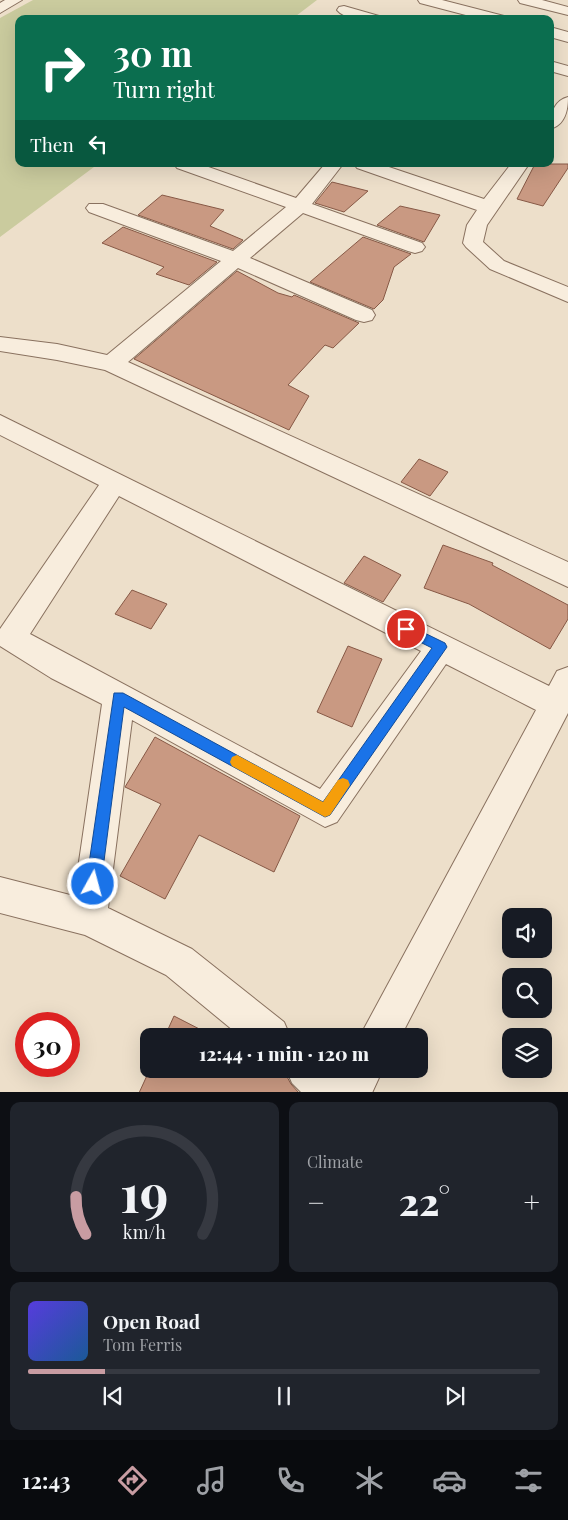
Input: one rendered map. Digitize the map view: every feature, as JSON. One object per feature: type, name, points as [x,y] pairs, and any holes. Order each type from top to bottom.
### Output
[{"type":"street","points":[[0,9],[16,0]]},
{"type":"street","points":[[425,0],[468,15]]},
{"type":"street","points":[[472,15],[491,0]]},
{"type":"street","points":[[525,0],[568,11]]},
{"type":"street","points":[[344,10],[361,15]]},
{"type":"street","points":[[554,33],[568,36]]},
{"type":"street","points":[[554,67],[568,71]]},
{"type":"street","points":[[554,119],[568,102]]},
{"type":"street","points":[[192,167],[415,247]]},
{"type":"street","points":[[111,364],[301,205],[332,167]]},
{"type":"street","points":[[372,167],[488,207]]},
{"type":"street","points":[[518,167],[477,225],[473,243],[497,265],[568,295]]},
{"type":"street","points":[[96,208],[235,259],[364,315]]},
{"type":"street","points":[[4,350],[57,352],[111,364],[568,575]]},
{"type":"street","points":[[0,424],[441,647],[562,693],[384,1028]]},
{"type":"street","points":[[115,482],[11,638],[62,668],[119,697],[325,810],[441,647]]},
{"type":"street","points":[[89,918],[119,697]]},
{"type":"street","points":[[0,896],[89,918],[179,962],[260,1028]]},
{"type":"street","points":[[316,1078],[332,1092]]},
{"type":"street","points":[[350,1092],[358,1078]]},
{"type":"green space","points":[[33,0],[317,0],[297,15],[15,15],[15,167],[94,167],[0,237],[0,18]]},
{"type":"building","points":[[554,164],[568,164],[568,168],[543,206],[517,199],[533,167],[554,167]]},
{"type":"building","points":[[332,182],[368,191],[344,212],[315,203]]},
{"type":"building","points":[[162,195],[224,210],[210,226],[243,240],[233,249],[138,215]]},
{"type":"building","points":[[400,206],[440,215],[424,242],[377,225]]},
{"type":"building","points":[[123,227],[217,262],[189,285],[156,274],[164,267],[102,243]]},
{"type":"building","points":[[363,237],[411,254],[394,267],[383,300],[374,309],[310,282]]},
{"type":"building","points":[[237,271],[278,293],[292,297],[294,295],[359,323],[333,348],[325,345],[288,385],[309,396],[289,430],[134,359]]},
{"type":"building","points":[[419,459],[448,472],[430,496],[401,482]]},
{"type":"building","points":[[443,545],[493,563],[492,565],[568,605],[568,619],[550,649],[469,604],[424,588]]},
{"type":"building","points":[[364,556],[401,575],[383,602],[344,583]]},
{"type":"building","points":[[132,590],[167,604],[151,629],[115,614]]},
{"type":"building","points":[[348,646],[382,659],[352,727],[317,712]]},
{"type":"building","points":[[155,737],[300,816],[274,872],[199,835],[165,899],[120,876],[161,804],[125,787]]},
{"type":"building","points":[[174,1016],[197,1028],[169,1028]]},
{"type":"building","points":[[146,1078],[288,1078],[298,1092],[139,1092]]},
{"type":"slow traffic","points":[[237,762],[325,810],[343,785]]},
{"type":"route","points":[[93,884],[119,697],[325,810],[441,647],[406,629]]}]
